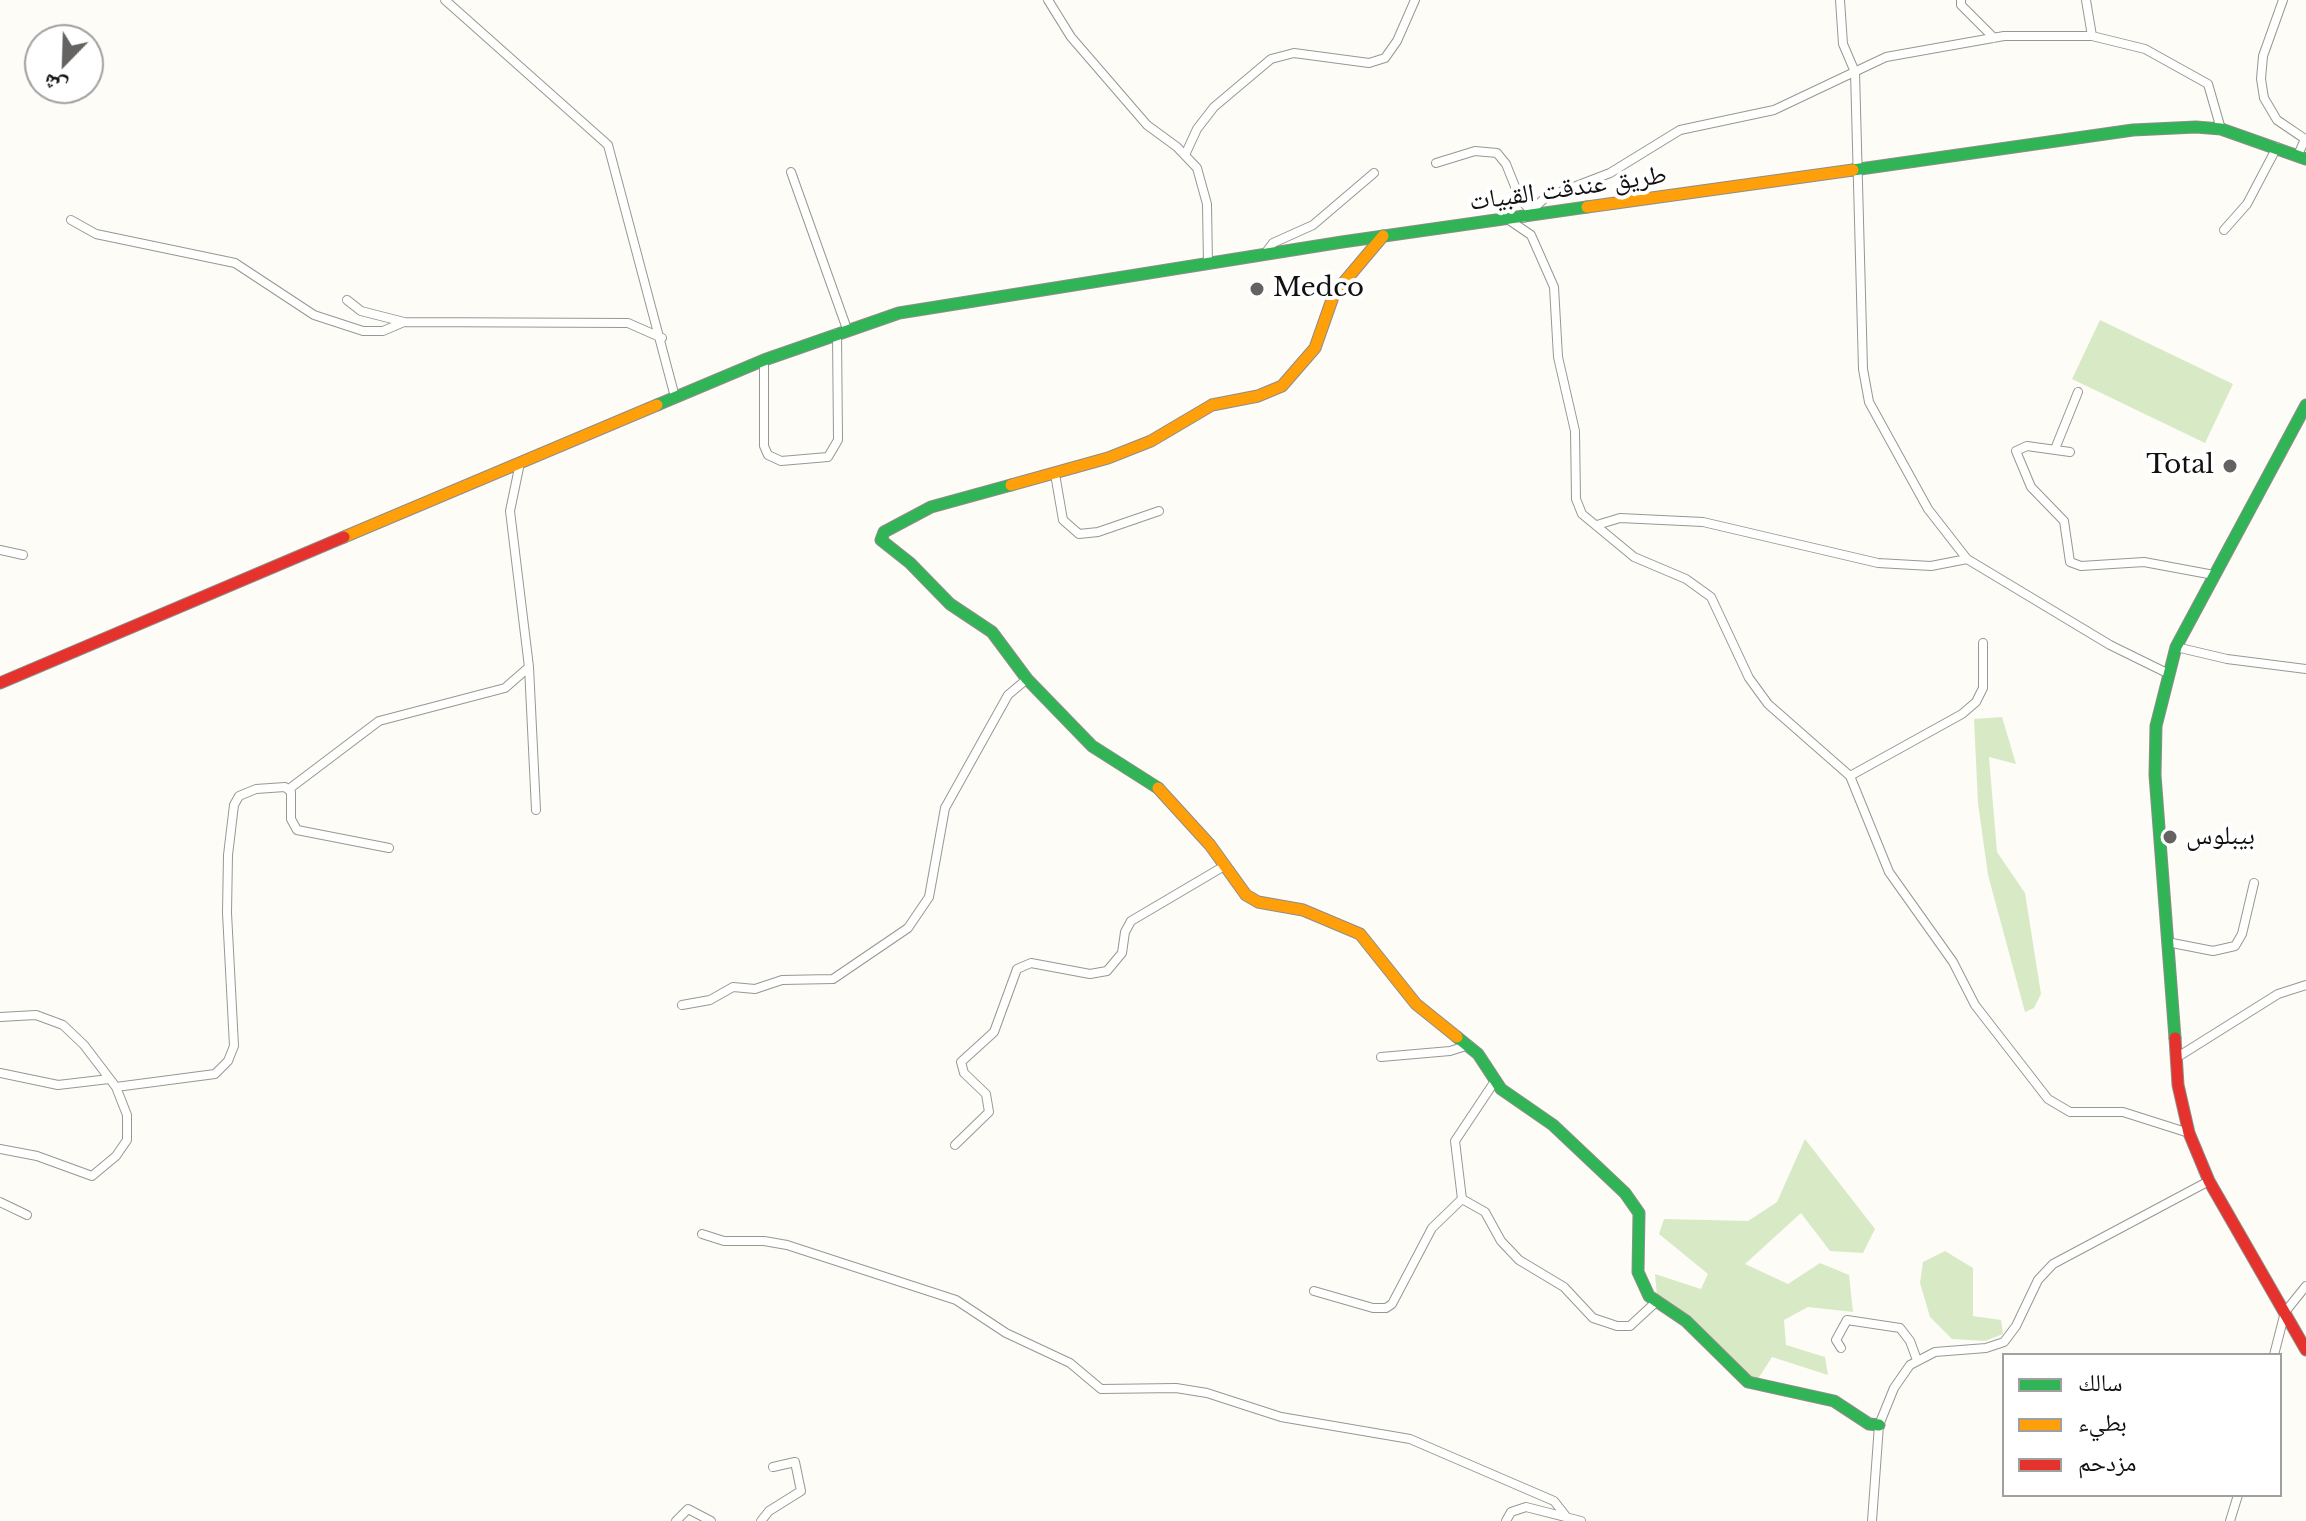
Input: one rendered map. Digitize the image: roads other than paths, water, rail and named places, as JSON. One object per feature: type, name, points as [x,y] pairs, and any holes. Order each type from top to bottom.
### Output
[{"type":"main road","name":"طريق عندقت القبيات","points":[[0,683],[764,360],[842,331],[945,304],[1383,236],[1509,220],[1526,214],[1856,171],[2133,130],[2221,129],[2302,157]]},
{"type":"main road","points":[[1383,236],[1334,294],[1315,348],[1295,375],[1282,386],[1258,396],[1212,405],[1151,441],[1055,474],[931,507],[884,532],[881,537],[950,604],[997,637],[1027,679],[1092,746],[1143,776],[1164,793],[1252,900],[1303,910],[1360,934],[1416,1004],[1469,1045],[1507,1094],[1553,1125],[1633,1202],[1641,1223],[1638,1272],[1645,1291],[1656,1302],[1686,1321],[1748,1382],[1834,1401],[1869,1424],[1879,1425]]},
{"type":"main road","points":[[2305,410],[2176,647],[2156,726],[2155,775],[2176,1058],[2189,1133],[2209,1181],[2306,1350]]},
{"type":"street","points":[[445,0],[608,145],[662,338],[675,397]]},
{"type":"street","points":[[1048,0],[1071,37],[1147,125],[1197,168],[1204,186],[1209,224],[1208,265]]},
{"type":"street","points":[[1185,155],[1197,129],[1214,107],[1271,59],[1294,53],[1369,63],[1385,58],[1397,41],[1415,0]]},
{"type":"street","points":[[1840,0],[1843,44],[1855,72],[1856,171],[1863,268],[1863,369],[1869,402],[1928,509],[1967,559],[2110,645],[2167,673]]},
{"type":"street","points":[[1961,0],[1961,5],[1994,38]]},
{"type":"street","points":[[2086,0],[2092,36]]},
{"type":"street","points":[[2283,0],[2261,63],[2264,98],[2277,120],[2305,139],[2302,157]]},
{"type":"street","points":[[1436,163],[1475,151],[1497,153],[1506,164],[1526,214],[1545,198],[1610,173],[1680,130],[1774,110],[1886,57],[2032,34],[2092,36],[2145,49],[2208,84],[2221,129]]},
{"type":"street","points":[[2224,230],[2247,204],[2277,147]]},
{"type":"street","points":[[764,360],[764,446],[768,455],[781,461],[828,457],[838,440],[842,331],[791,172]]},
{"type":"street","points":[[1264,255],[1273,243],[1313,225],[1374,173]]},
{"type":"street","points":[[71,220],[96,234],[235,263],[307,311],[354,329],[383,331],[404,322]]},
{"type":"street","points":[[1509,220],[1531,235],[1554,287],[1561,381],[1576,440],[1576,499],[1582,514],[1634,557],[1686,579],[1711,597],[1749,678],[1768,704],[1850,776],[1889,872],[1953,962],[1975,1005],[2048,1099],[2070,1112],[2123,1112],[2189,1133]]},
{"type":"street","points":[[347,300],[361,311],[404,322],[628,323],[662,338]]},
{"type":"street","points":[[2055,449],[2078,392]]},
{"type":"street","points":[[2070,452],[2023,447],[2016,451],[2016,457],[2035,492],[2064,521],[2070,562],[2081,566],[2151,562],[2214,575]]},
{"type":"street","points":[[520,463],[510,511],[529,667],[536,810]]},
{"type":"street","points":[[1055,474],[1063,520],[1079,534],[1098,532],[1159,511]]},
{"type":"street","points":[[1597,525],[1630,518],[1703,522],[1756,531],[1878,563],[1931,566],[1967,559]]},
{"type":"street","points":[[0,550],[23,555]]},
{"type":"street","points":[[1850,776],[1962,714],[1976,702],[1983,688],[1983,643]]},
{"type":"street","points":[[2176,647],[2227,659],[2306,669]]},
{"type":"street","points":[[289,789],[379,721],[505,688],[529,667]]},
{"type":"street","points":[[682,1005],[710,1000],[733,987],[755,989],[782,980],[833,979],[908,928],[929,897],[945,808],[1008,695],[1027,679]]},
{"type":"street","points":[[116,1087],[207,1076],[228,1061],[235,1030],[227,913],[228,855],[234,805],[247,791],[282,786],[289,789]]},
{"type":"street","points":[[289,789],[291,819],[297,830],[389,848]]},
{"type":"street","points":[[955,1145],[989,1112],[986,1094],[964,1073],[961,1062],[994,1032],[1017,969],[1031,963],[1090,974],[1107,971],[1122,953],[1125,932],[1131,921],[1226,865]]},
{"type":"street","points":[[2167,942],[2213,951],[2235,946],[2242,934],[2254,883]]},
{"type":"street","points":[[2176,1058],[2278,994],[2306,985]]},
{"type":"street","points":[[0,1017],[36,1015],[63,1025],[77,1037],[116,1087],[127,1115],[127,1140],[116,1156],[92,1176],[37,1156],[0,1149]]},
{"type":"street","points":[[1381,1057],[1450,1051],[1469,1045]]},
{"type":"street","points":[[0,1073],[58,1085],[109,1079]]},
{"type":"street","points":[[1462,1199],[1455,1141],[1495,1081]]},
{"type":"street","points":[[1872,1521],[1879,1425],[1901,1375],[1917,1360],[1935,1352],[1986,1348],[2004,1342],[2016,1326],[2038,1280],[2053,1264],[2209,1181]]},
{"type":"street","points":[[1314,1291],[1360,1306],[1390,1306],[1412,1271],[1432,1228],[1462,1199]]},
{"type":"street","points":[[1462,1199],[1485,1212],[1501,1241],[1519,1260],[1564,1287],[1593,1318],[1617,1326],[1630,1326],[1656,1302]]},
{"type":"street","points":[[0,1202],[27,1215]]},
{"type":"street","points":[[702,1234],[724,1241],[764,1241],[787,1245],[956,1300],[1006,1333],[1070,1363],[1101,1389],[1176,1388],[1207,1393],[1281,1417],[1410,1439],[1554,1501],[1565,1515]]},
{"type":"street","points":[[2275,1353],[2285,1312],[2306,1286]]},
{"type":"street","points":[[1841,1348],[1836,1340],[1847,1320],[1900,1328],[1910,1341],[1917,1360]]},
{"type":"street","points":[[761,1521],[769,1511],[801,1491],[795,1462],[773,1467]]},
{"type":"street","points":[[2230,1521],[2237,1497]]},
{"type":"street","points":[[1506,1521],[1511,1512],[1526,1507],[1581,1521]]},
{"type":"street","points":[[676,1521],[688,1509],[711,1521]]},
{"type":"place","name":"Medco","points":[[1257,289]]},
{"type":"place","name":"Total","points":[[2230,466]]},
{"type":"place","name":"بيبلوس","points":[[2170,837]]}]
